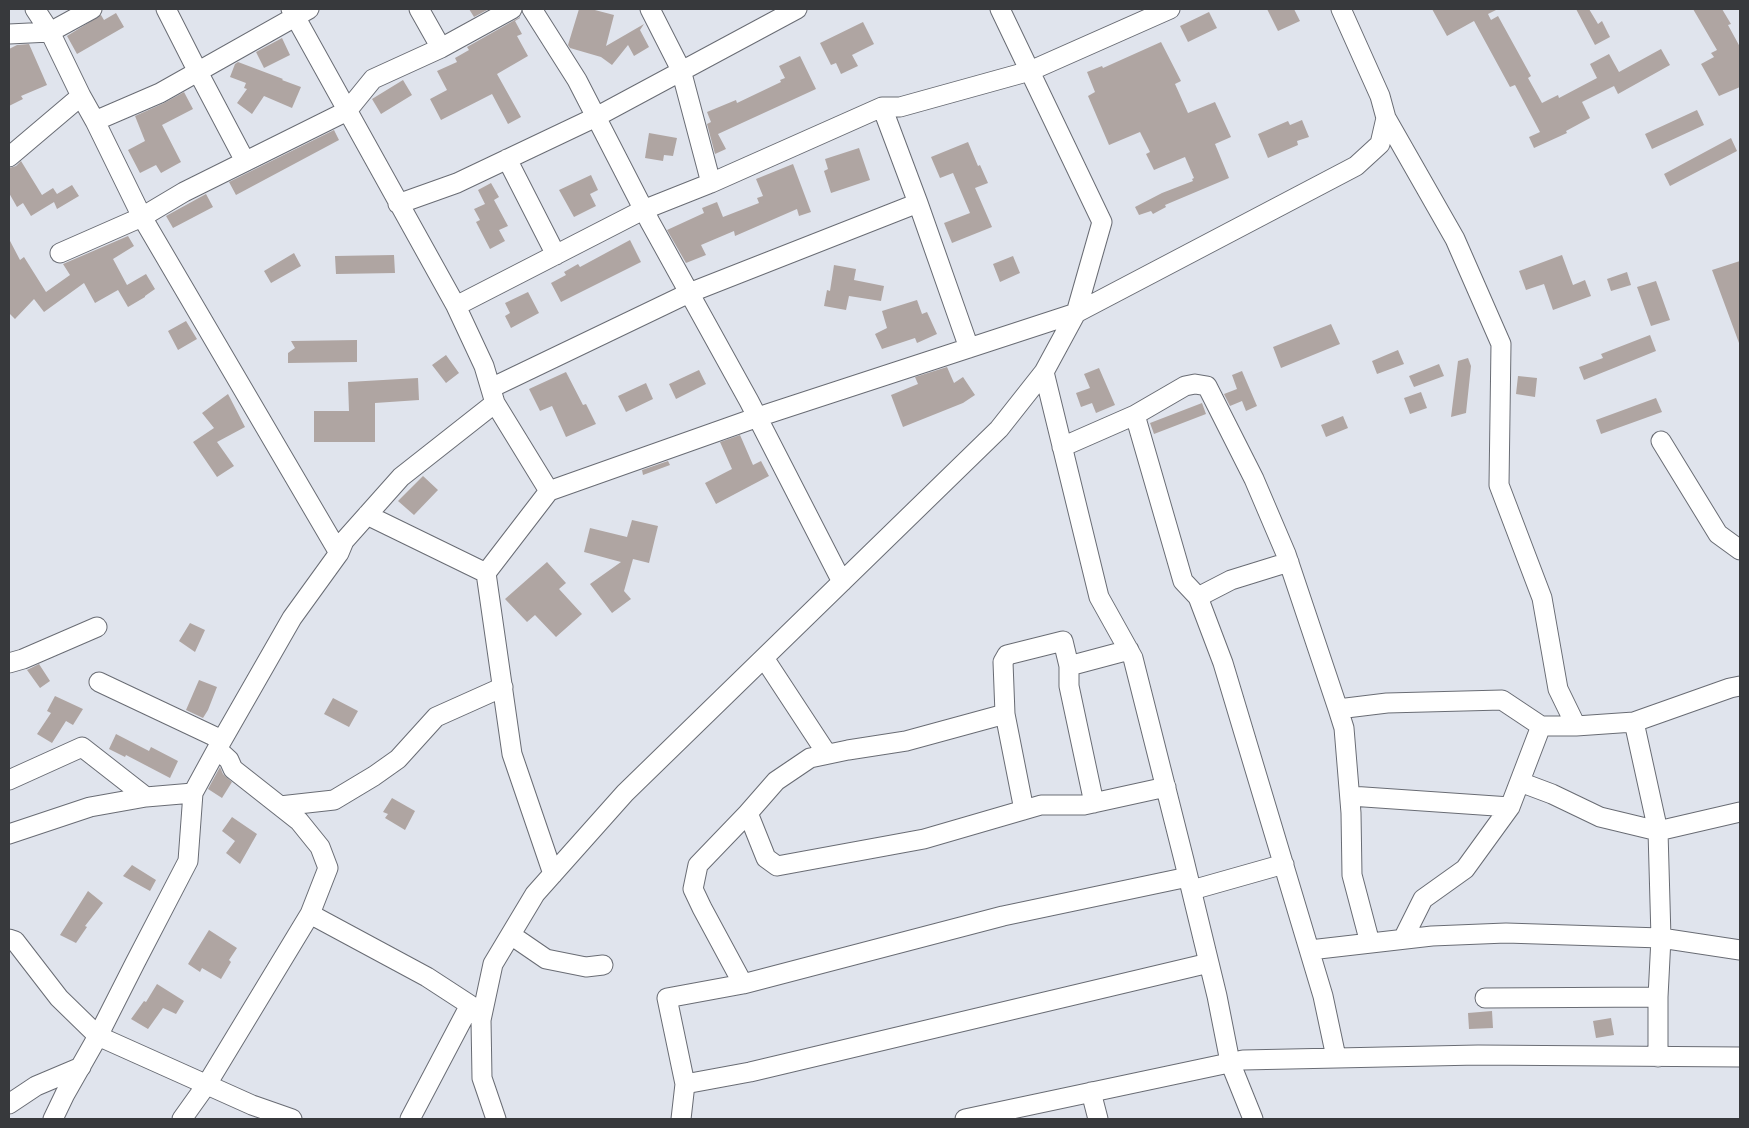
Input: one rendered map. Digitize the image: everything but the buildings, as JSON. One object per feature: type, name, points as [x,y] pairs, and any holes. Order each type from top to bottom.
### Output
[{"type":"street","points":[[35,9],[50,32],[81,96],[96,121],[142,217],[339,552]]},
{"type":"street","points":[[9,34],[50,32],[92,9]]},
{"type":"street","points":[[166,9],[245,161]]},
{"type":"street","points":[[419,9],[442,48]]},
{"type":"street","points":[[60,253],[142,217],[184,192],[346,110],[373,79],[442,48],[512,9]]},
{"type":"street","points":[[532,9],[577,80],[644,210],[758,417],[842,582]]},
{"type":"street","points":[[650,9],[681,70],[711,183]]},
{"type":"street","points":[[410,1119],[475,1012],[493,964],[535,894],[625,793],[999,429],[1044,372],[1076,313],[1102,222],[1000,9]]},
{"type":"street","points":[[456,306],[644,210],[711,183],[882,107],[900,106],[1030,71],[1170,9]]},
{"type":"street","points":[[1341,9],[1380,96],[1386,118],[1454,238],[1502,344],[1499,485],[1542,598],[1558,690],[1576,726]]},
{"type":"street","points":[[96,121],[160,93],[298,11],[346,110],[456,306],[484,366],[493,395],[549,490]]},
{"type":"street","points":[[398,204],[456,183],[596,117],[786,11]]},
{"type":"street","points":[[9,157],[81,96]]},
{"type":"street","points":[[882,107],[969,348]]},
{"type":"street","points":[[553,874],[512,754],[486,573],[549,490],[758,417],[1076,313],[1356,166],[1380,144],[1386,118]]},
{"type":"street","points":[[507,159],[556,255]]},
{"type":"street","points":[[53,1119],[188,861],[193,794],[219,745],[292,618],[339,552],[344,541],[401,477],[493,395],[689,293],[918,203]]},
{"type":"street","points":[[1044,372],[1100,597],[1133,658],[1190,883],[1230,1062],[1253,1119]]},
{"type":"street","points":[[1062,448],[1135,415],[1185,386],[1194,384],[1208,386],[1254,479],[1289,562],[1344,728],[1350,796],[1352,875],[1370,943]]},
{"type":"street","points":[[1135,415],[1184,581],[1198,597],[1223,663],[1310,950],[1323,996],[1336,1057]]},
{"type":"street","points":[[1661,441],[1718,534],[1740,550]]},
{"type":"street","points":[[367,515],[486,573]]},
{"type":"street","points":[[1198,597],[1231,580],[1289,562]]},
{"type":"street","points":[[9,664],[97,627]]},
{"type":"street","points":[[1024,810],[1005,714],[1003,662],[1007,655],[1063,641],[1069,666],[1069,686],[1094,803]]},
{"type":"street","points":[[1069,666],[1129,650]]},
{"type":"street","points":[[764,658],[827,754]]},
{"type":"street","points":[[99,682],[219,745],[233,768],[307,829],[320,847],[328,868],[310,914],[207,1084],[182,1119]]},
{"type":"street","points":[[1338,709],[1387,703],[1502,700],[1541,726],[1576,726],[1634,722],[1740,686]]},
{"type":"street","points":[[280,806],[334,800],[398,759],[436,717],[503,688]]},
{"type":"street","points":[[743,984],[693,890],[698,865],[776,781],[810,758],[906,741],[1005,714]]},
{"type":"street","points":[[1634,722],[1658,831],[1661,938],[1658,997],[1658,1057]]},
{"type":"street","points":[[1403,939],[1423,899],[1465,869],[1510,808],[1541,726]]},
{"type":"street","points":[[9,780],[82,747],[146,797]]},
{"type":"street","points":[[1520,782],[1552,794],[1600,817],[1658,831],[1740,812]]},
{"type":"street","points":[[748,813],[766,858],[777,866],[924,839],[1041,805],[1084,805],[1166,787]]},
{"type":"street","points":[[9,834],[90,807],[146,797],[193,794]]},
{"type":"street","points":[[1350,796],[1510,808]]},
{"type":"street","points":[[682,1119],[684,1084],[666,998],[743,984],[1003,916],[1190,883],[1284,864]]},
{"type":"street","points":[[310,914],[427,977],[475,1012],[482,1078],[496,1119]]},
{"type":"street","points":[[1310,950],[1432,936],[1506,933],[1661,938],[1740,950]]},
{"type":"street","points":[[511,935],[546,959],[586,967],[603,965]]},
{"type":"street","points":[[9,939],[15,941],[59,998],[98,1036],[252,1104],[292,1119]]},
{"type":"street","points":[[684,1084],[750,1072],[1209,963]]},
{"type":"street","points":[[1485,998],[1658,997]]},
{"type":"street","points":[[965,1119],[1230,1062],[1336,1057],[1478,1055],[1740,1057]]},
{"type":"street","points":[[9,1104],[36,1086],[81,1067]]},
{"type":"street","points":[[1091,1092],[1098,1119]]}]
